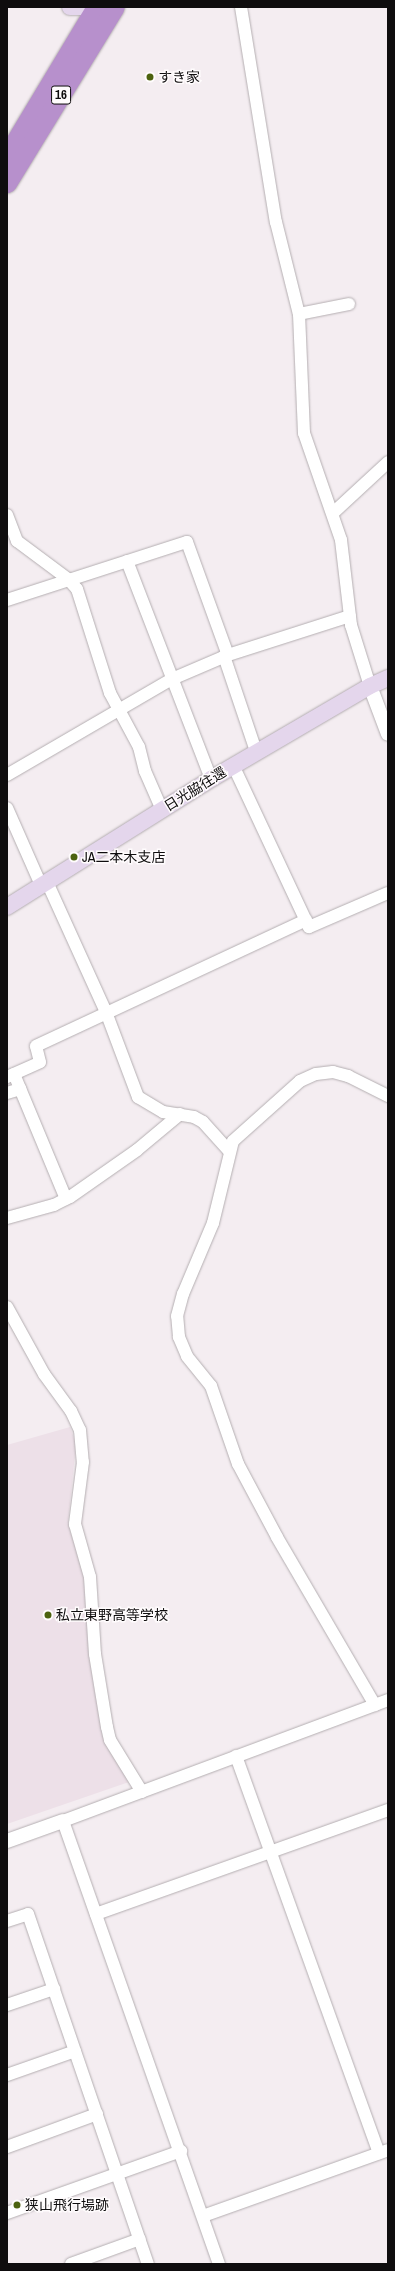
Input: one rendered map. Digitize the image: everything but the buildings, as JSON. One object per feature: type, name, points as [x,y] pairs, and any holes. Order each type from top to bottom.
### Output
[{"type":"highway","name":"16","points":[[7,155],[96,7]]},
{"type":"highway","name":"16","points":[[7,183],[115,7]]},
{"type":"main road","points":[[70,7],[87,7]]},
{"type":"main road","name":"日光脇往還","points":[[7,907],[256,751],[370,686],[388,678]]},
{"type":"street","points":[[241,7],[276,222],[299,314],[304,433],[341,540],[350,616],[370,686],[388,734]]},
{"type":"street","points":[[299,314],[349,304]]},
{"type":"street","points":[[333,514],[388,462]]},
{"type":"street","points":[[7,515],[17,541],[68,579],[77,589],[110,693],[139,747],[144,771],[162,810]]},
{"type":"street","points":[[7,600],[68,579],[187,542],[226,656],[256,751]]},
{"type":"street","points":[[127,561],[211,779]]},
{"type":"street","points":[[7,775],[172,679],[226,656],[350,616]]},
{"type":"street","points":[[233,765],[309,927],[388,893]]},
{"type":"street","points":[[7,808],[106,1012],[138,1097],[163,1112],[194,1117],[203,1122],[230,1152]]},
{"type":"street","points":[[66,1199],[20,1089],[10,1075],[40,1062],[36,1046],[106,1012],[306,920]]},
{"type":"street","points":[[375,1705],[241,1471],[211,1386],[187,1356],[179,1337],[177,1316],[213,1223],[233,1141],[300,1081],[316,1074],[332,1072],[348,1076],[388,1096]]},
{"type":"street","points":[[7,1093],[20,1089]]},
{"type":"street","points":[[7,1218],[35,1211],[66,1199],[137,1150],[180,1114]]},
{"type":"street","points":[[7,1307],[44,1374],[71,1411],[80,1430],[82,1462],[75,1524],[90,1577],[95,1654],[107,1727],[110,1740],[142,1792]]},
{"type":"street","points":[[7,1841],[388,1700]]},
{"type":"street","points":[[202,2216],[383,2152],[270,1852],[236,1756]]},
{"type":"street","points":[[96,1914],[388,1810]]},
{"type":"street","points":[[63,1820],[220,2264]]},
{"type":"street","points":[[7,1921],[28,1914],[148,2264]]},
{"type":"street","points":[[7,2005],[54,1989]]},
{"type":"street","points":[[7,2075],[75,2051]]},
{"type":"street","points":[[7,2148],[97,2114]]},
{"type":"street","points":[[7,2213],[181,2151]]},
{"type":"street","points":[[71,2264],[140,2239]]},
{"type":"shaded area","name":"私立東野高等学校","points":[[70,1427],[76,1444],[68,1523],[85,1580],[103,1731],[107,1747],[129,1782],[7,1824],[7,1445]]},
{"type":"place","name":"すき家","points":[[150,77]]},
{"type":"place","name":"JA二本木支店","points":[[74,857]]},
{"type":"place","name":"私立東野高等学校","points":[[48,1615]]},
{"type":"place","name":"狭山飛行場跡","points":[[17,2205]]}]
